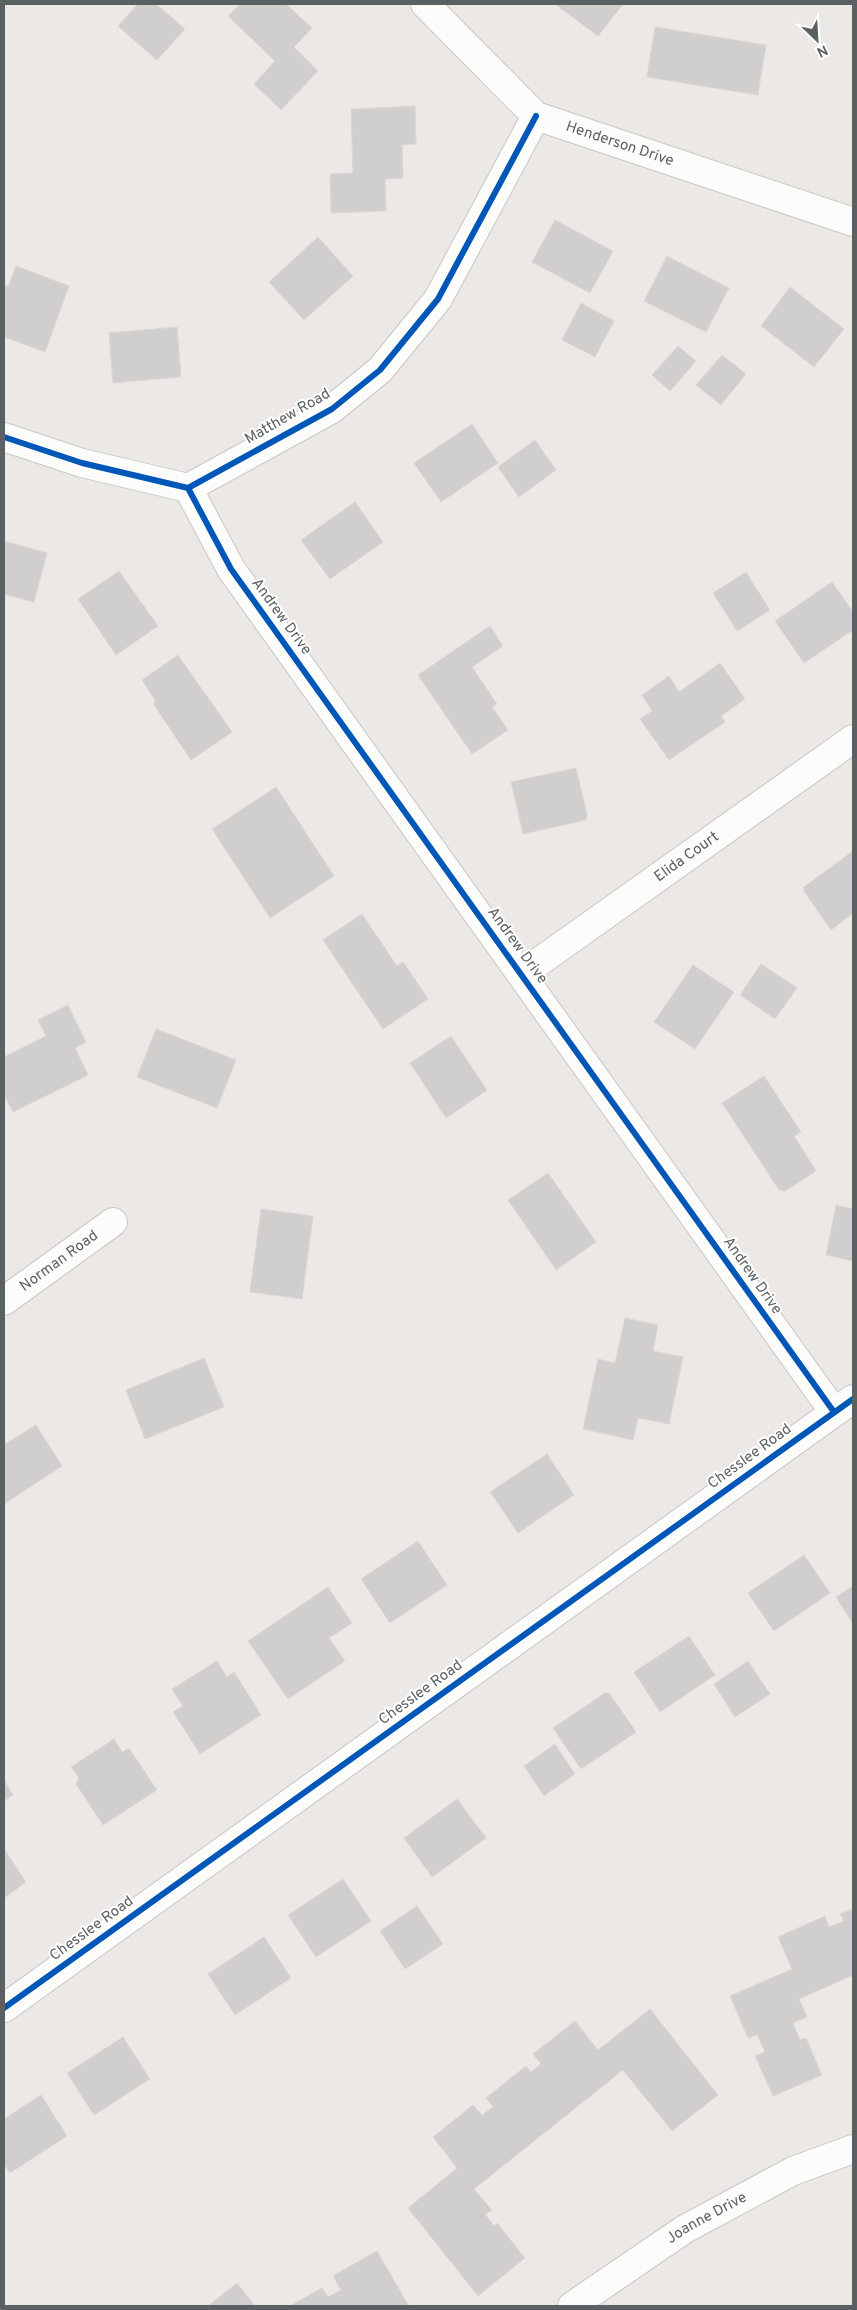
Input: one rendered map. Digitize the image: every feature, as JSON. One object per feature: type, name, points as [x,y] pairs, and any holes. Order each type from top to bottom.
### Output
[{"type":"street","name":"Henderson Drive","points":[[425,4],[536,116],[853,222]]},
{"type":"street","name":"Matthew Road","points":[[188,488],[332,409],[380,370],[438,299],[536,116]]},
{"type":"street","points":[[4,437],[82,463],[188,488]]},
{"type":"street","name":"Andrew Drive","points":[[188,488],[232,569],[522,974],[844,1406]]},
{"type":"street","name":"Elida Court","points":[[522,974],[853,739]]},
{"type":"street","name":"Norman Road","points":[[4,1301],[113,1222]]},
{"type":"street","name":"Chesslee Road","points":[[4,2008],[844,1406]]},
{"type":"street","name":"Joanne Drive","points":[[572,2306],[685,2229],[793,2171],[853,2149]]},
{"type":"building","points":[[138,4],[156,4],[185,29],[157,60],[118,26]]},
{"type":"building","points":[[240,4],[286,4],[312,28],[294,47],[318,71],[281,110],[254,84],[275,61],[228,16]]},
{"type":"building","points":[[555,4],[623,4],[598,36]]},
{"type":"building","points":[[655,27],[766,45],[758,95],[647,77]]},
{"type":"building","points":[[415,106],[416,144],[402,145],[403,178],[385,179],[386,211],[331,213],[330,174],[353,173],[351,109]]},
{"type":"building","points":[[555,220],[613,251],[590,293],[532,262]]},
{"type":"building","points":[[318,237],[353,276],[304,320],[269,282]]},
{"type":"building","points":[[667,256],[729,288],[706,332],[644,301]]},
{"type":"building","points":[[16,266],[69,286],[45,352],[4,337],[4,285],[8,287]]},
{"type":"building","points":[[790,287],[844,329],[814,367],[761,326]]},
{"type":"building","points":[[581,303],[614,321],[595,357],[562,340]]},
{"type":"building","points":[[177,327],[181,377],[113,383],[109,333]]},
{"type":"building","points":[[678,346],[696,361],[670,391],[652,375]]},
{"type":"building","points":[[722,355],[746,374],[721,405],[696,385]]},
{"type":"building","points":[[472,424],[498,463],[441,502],[414,463]]},
{"type":"building","points":[[535,440],[556,470],[519,497],[498,467]]},
{"type":"building","points":[[355,502],[383,542],[330,579],[301,540]]},
{"type":"building","points":[[4,541],[47,553],[34,602],[4,594]]},
{"type":"building","points":[[119,571],[158,626],[116,655],[78,599]]},
{"type":"building","points":[[746,572],[770,610],[737,631],[713,593]]},
{"type":"building","points":[[832,582],[853,612],[853,630],[804,663],[775,621]]},
{"type":"building","points":[[490,626],[503,646],[472,667],[497,704],[492,707],[508,730],[472,754],[418,675]]},
{"type":"building","points":[[178,655],[232,732],[191,760],[154,705],[155,700],[142,680]]},
{"type":"building","points":[[720,663],[745,699],[721,716],[725,722],[669,760],[640,719],[652,711],[642,695],[669,676],[679,692]]},
{"type":"building","points":[[576,768],[587,815],[586,820],[523,834],[511,782]]},
{"type":"building","points":[[276,787],[334,876],[270,918],[212,829]]},
{"type":"building","points":[[853,851],[853,913],[831,930],[803,890],[804,887]]},
{"type":"building","points":[[362,914],[397,966],[403,962],[428,999],[383,1029],[323,940]]},
{"type":"building","points":[[761,964],[797,988],[775,1019],[740,995]]},
{"type":"building","points":[[693,965],[734,992],[695,1049],[654,1022]]},
{"type":"building","points":[[68,1005],[86,1042],[75,1048],[88,1075],[13,1112],[6,1098],[4,1099],[4,1057],[46,1036],[38,1020]]},
{"type":"building","points":[[156,1029],[236,1060],[217,1108],[137,1077]]},
{"type":"building","points":[[451,1036],[487,1090],[446,1118],[410,1063]]},
{"type":"building","points":[[764,1076],[801,1132],[794,1136],[816,1171],[785,1191],[779,1190],[722,1103]]},
{"type":"building","points":[[548,1173],[596,1242],[556,1270],[508,1200]]},
{"type":"building","points":[[836,1205],[853,1209],[853,1261],[826,1255]]},
{"type":"building","points":[[261,1209],[313,1216],[302,1299],[250,1292]]},
{"type":"building","points":[[625,1318],[658,1325],[653,1351],[683,1357],[669,1424],[638,1418],[633,1440],[583,1429],[598,1359],[615,1363]]},
{"type":"building","points":[[204,1358],[224,1407],[145,1439],[126,1390]]},
{"type":"building","points":[[36,1425],[62,1466],[4,1504],[4,1445]]},
{"type":"building","points":[[547,1454],[574,1495],[518,1533],[490,1492]]},
{"type":"building","points":[[418,1541],[447,1585],[390,1623],[361,1579]]},
{"type":"building","points":[[804,1555],[830,1593],[774,1631],[748,1593]]},
{"type":"building","points":[[853,1586],[853,1624],[836,1597]]},
{"type":"building","points":[[328,1587],[352,1623],[329,1638],[345,1661],[288,1699],[248,1641]]},
{"type":"building","points":[[689,1636],[715,1675],[660,1712],[634,1672]]},
{"type":"building","points":[[217,1661],[227,1677],[234,1672],[261,1715],[200,1754],[173,1712],[183,1706],[172,1689]]},
{"type":"building","points":[[748,1661],[770,1694],[735,1717],[714,1684]]},
{"type":"building","points":[[605,1693],[609,1693],[636,1732],[581,1769],[553,1728]]},
{"type":"building","points":[[114,1739],[122,1752],[129,1748],[157,1790],[103,1825],[76,1784],[79,1778],[71,1767]]},
{"type":"building","points":[[555,1744],[575,1774],[544,1796],[524,1766]]},
{"type":"building","points":[[4,1780],[13,1795],[4,1801]]},
{"type":"building","points":[[457,1799],[486,1838],[432,1877],[404,1838]]},
{"type":"building","points":[[4,1849],[26,1882],[4,1898]]},
{"type":"building","points":[[343,1879],[371,1921],[316,1957],[288,1915]]},
{"type":"building","points":[[417,1906],[443,1944],[405,1969],[380,1931]]},
{"type":"building","points":[[853,1909],[853,1975],[799,1999],[807,2017],[793,2023],[800,2040],[806,2038],[822,2075],[773,2096],[755,2056],[765,2052],[757,2035],[748,2038],[730,1996],[792,1969],[778,1937],[825,1916],[829,1927],[844,1921],[840,1914]]},
{"type":"building","points":[[264,1937],[291,1978],[235,2015],[208,1974]]},
{"type":"building","points":[[650,2009],[718,2095],[672,2131],[623,2070],[474,2189],[492,2210],[485,2214],[494,2226],[497,2223],[525,2258],[478,2296],[408,2208],[457,2168],[433,2137],[473,2105],[482,2115],[493,2107],[486,2098],[526,2066],[531,2072],[541,2064],[533,2054],[575,2021],[598,2050]]},
{"type":"building","points":[[123,2037],[150,2079],[94,2115],[67,2073]]},
{"type":"building","points":[[41,2095],[67,2136],[10,2173],[4,2164],[4,2119]]},
{"type":"building","points":[[377,2251],[409,2306],[290,2306],[322,2288],[328,2297],[341,2290],[333,2276]]},
{"type":"building","points":[[237,2283],[255,2306],[208,2306]]},
{"type":"cycle path","points":[[4,437],[82,463],[188,488],[332,409],[380,370],[438,299],[536,116]]},
{"type":"cycle path","points":[[188,488],[231,569],[834,1412]]},
{"type":"cycle path","points":[[4,2008],[853,1399]]}]
